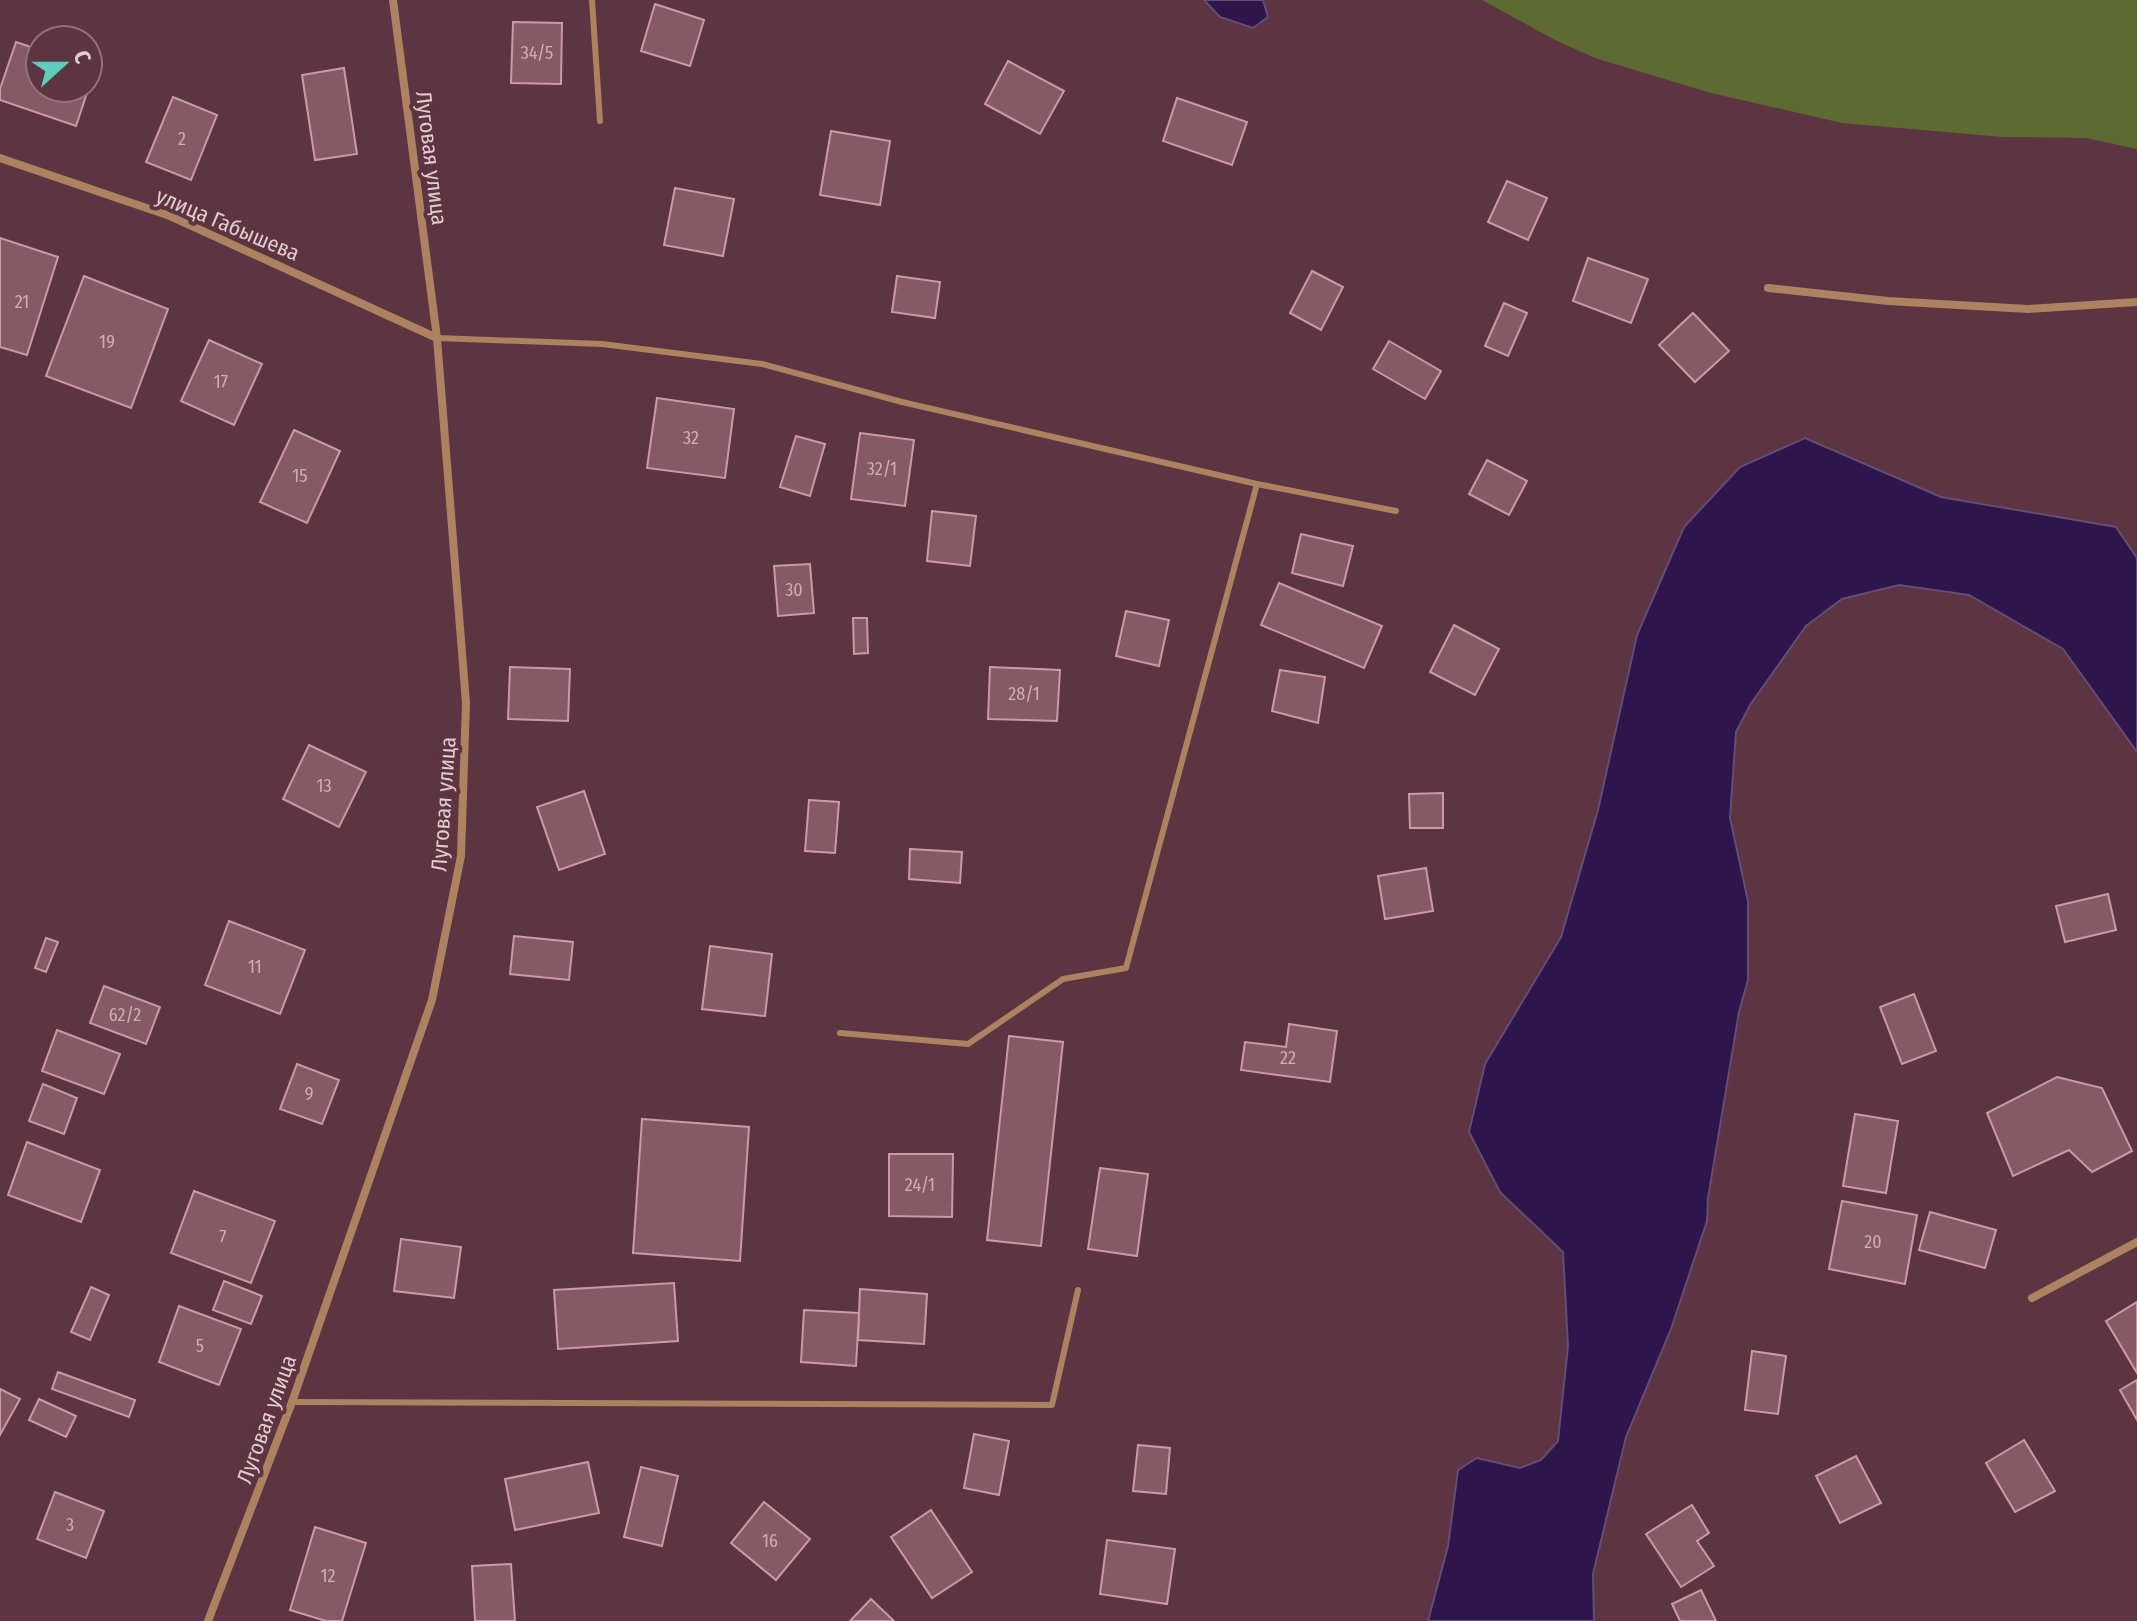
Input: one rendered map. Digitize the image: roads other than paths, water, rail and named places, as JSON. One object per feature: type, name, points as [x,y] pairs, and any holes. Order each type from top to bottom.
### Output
[{"type":"street","name":"Луговая улица","points":[[208,1621],[292,1402],[432,1000],[461,856],[466,703],[437,338],[393,0]]},
{"type":"street","name":"улица Габышева","points":[[0,158],[170,216],[437,338]]},
{"type":"street","points":[[1768,288],[1888,301],[2028,309],[2137,302]]},
{"type":"street","points":[[2032,1298],[2137,1242]]},
{"type":"lane","points":[[592,0],[600,121]]},
{"type":"lane","points":[[437,338],[602,344],[762,364],[902,402],[1257,484],[1396,511]]},
{"type":"lane","points":[[840,1033],[968,1044],[1063,979],[1126,968],[1257,484]]},
{"type":"lane","points":[[292,1402],[1052,1405],[1078,1290]]}]
